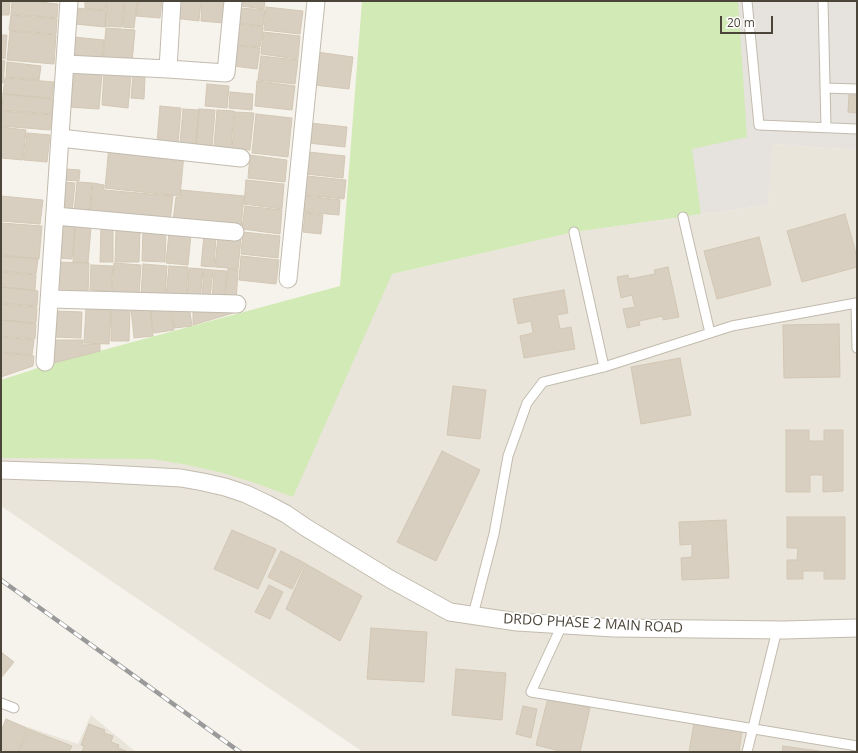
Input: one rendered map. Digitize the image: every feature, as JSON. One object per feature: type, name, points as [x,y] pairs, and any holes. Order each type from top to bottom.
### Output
[{"type":"street","points":[[45,362],[69,1]]},
{"type":"street","points":[[168,68],[172,1]]},
{"type":"street","points":[[65,64],[168,68],[226,74],[233,1]]},
{"type":"street","points":[[288,279],[316,1]]},
{"type":"street","points":[[60,138],[241,158]]},
{"type":"street","points":[[55,216],[235,232]]},
{"type":"street","points":[[49,299],[237,304]]},
{"type":"street","name":"DRDO PHASE 2 MAIN ROAD","points":[[1,470],[181,478],[225,487],[246,494],[286,514],[390,579],[450,612],[517,622],[614,628],[777,630],[857,628]]},
{"type":"lane","points":[[747,1],[759,125],[857,129]]},
{"type":"lane","points":[[823,1],[826,127]]},
{"type":"lane","points":[[825,88],[857,89]]},
{"type":"lane","points":[[684,217],[710,333]]},
{"type":"lane","points":[[574,232],[604,367]]},
{"type":"lane","points":[[473,615],[494,534],[508,456],[527,403],[543,382],[604,367],[732,326],[856,303],[857,348]]},
{"type":"lane","points":[[562,625],[532,692],[857,746]]},
{"type":"lane","points":[[747,752],[777,630]]},
{"type":"lane","points":[[1,703],[14,708]]},
{"type":"shaded area","points":[[362,1],[857,1],[857,150],[773,144],[768,205],[574,232]]},
{"type":"shaded area","points":[[773,144],[857,150],[857,752],[363,752],[1,506],[1,380],[392,274],[574,232],[768,205]]},
{"type":"shaded area","points":[[91,715],[136,752],[18,752],[28,727],[78,744]]},
{"type":"green space","points":[[362,1],[738,1],[747,137],[692,149],[701,214],[574,232],[392,274],[293,497],[223,473],[152,459],[1,458],[1,380],[44,366],[340,286]]},
{"type":"building","points":[[1,1],[10,1],[9,15],[1,15]]},
{"type":"building","points":[[12,1],[31,1],[58,4],[57,18],[11,14]]},
{"type":"building","points":[[85,1],[106,1],[105,10],[85,8]]},
{"type":"building","points":[[107,1],[124,1],[122,27],[105,26]]},
{"type":"building","points":[[125,1],[137,1],[134,28],[123,27]]},
{"type":"building","points":[[138,1],[162,1],[160,18],[136,16]]},
{"type":"building","points":[[176,1],[201,1],[199,21],[174,18]]},
{"type":"building","points":[[202,1],[226,1],[224,23],[201,21]]},
{"type":"building","points":[[240,1],[265,1],[264,9],[240,6]]},
{"type":"building","points":[[266,7],[303,11],[300,34],[264,30]]},
{"type":"building","points":[[76,8],[106,11],[105,27],[75,24]]},
{"type":"building","points":[[240,8],[265,10],[263,26],[238,23]]},
{"type":"building","points":[[11,15],[57,19],[56,34],[9,30]]},
{"type":"building","points":[[239,24],[263,27],[260,47],[236,45]]},
{"type":"building","points":[[106,28],[135,30],[132,62],[103,59]]},
{"type":"building","points":[[10,31],[56,35],[54,64],[7,60]]},
{"type":"building","points":[[263,32],[300,36],[298,59],[261,54]]},
{"type":"building","points":[[1,35],[7,35],[5,59],[1,58]]},
{"type":"building","points":[[73,37],[104,40],[102,60],[71,57]]},
{"type":"building","points":[[237,46],[260,48],[257,69],[234,66]]},
{"type":"building","points":[[317,52],[353,57],[349,89],[314,85]]},
{"type":"building","points":[[261,56],[298,60],[295,84],[258,80]]},
{"type":"building","points":[[1,60],[5,61],[3,83],[1,83]]},
{"type":"building","points":[[7,62],[41,66],[39,80],[6,77]]},
{"type":"building","points":[[71,71],[102,74],[99,109],[68,107]]},
{"type":"building","points":[[104,73],[131,76],[128,108],[102,105]]},
{"type":"building","points":[[133,76],[145,77],[144,99],[131,98]]},
{"type":"building","points":[[5,78],[54,82],[52,98],[3,94]]},
{"type":"building","points":[[257,81],[295,86],[292,110],[255,106]]},
{"type":"building","points":[[207,84],[229,86],[227,108],[205,106]]},
{"type":"building","points":[[230,92],[253,94],[252,110],[229,108]]},
{"type":"building","points":[[3,94],[53,99],[52,114],[2,110]]},
{"type":"building","points":[[849,95],[857,95],[857,113],[848,112]]},
{"type":"building","points":[[160,106],[181,108],[178,144],[157,142]]},
{"type":"building","points":[[183,109],[199,110],[196,145],[180,144]]},
{"type":"building","points":[[199,109],[215,110],[212,148],[196,146]]},
{"type":"building","points":[[217,110],[234,111],[231,148],[214,146]]},
{"type":"building","points":[[2,111],[52,115],[50,130],[1,126]]},
{"type":"building","points":[[235,112],[254,113],[250,150],[232,149]]},
{"type":"building","points":[[256,114],[292,118],[288,157],[252,153]]},
{"type":"building","points":[[310,123],[347,127],[345,147],[308,143]]},
{"type":"building","points":[[1,127],[26,130],[23,160],[1,158]]},
{"type":"building","points":[[27,133],[50,135],[47,162],[24,160]]},
{"type":"building","points":[[109,146],[184,154],[180,196],[105,188]]},
{"type":"building","points":[[309,152],[345,156],[343,178],[306,174]]},
{"type":"building","points":[[250,155],[287,160],[285,182],[248,178]]},
{"type":"building","points":[[65,169],[80,170],[79,181],[63,180]]},
{"type":"building","points":[[307,176],[346,180],[344,199],[305,195]]},
{"type":"building","points":[[246,180],[284,184],[282,209],[244,204]]},
{"type":"building","points":[[63,182],[75,183],[72,213],[60,212]]},
{"type":"building","points":[[77,182],[92,183],[89,215],[74,213]]},
{"type":"building","points":[[93,183],[104,185],[104,190],[173,196],[170,222],[90,214]]},
{"type":"building","points":[[181,190],[244,196],[241,228],[173,221],[176,197],[181,197]]},
{"type":"building","points":[[1,196],[43,200],[40,224],[1,221]]},
{"type":"building","points":[[305,196],[340,200],[339,215],[303,212]]},
{"type":"building","points":[[245,206],[282,210],[280,234],[242,229]]},
{"type":"building","points":[[305,213],[323,215],[321,234],[303,232]]},
{"type":"building","points":[[845,214],[857,257],[857,267],[802,282],[787,231]]},
{"type":"building","points":[[1,223],[42,226],[39,259],[1,255]]},
{"type":"building","points":[[58,225],[75,227],[72,259],[56,258]]},
{"type":"building","points":[[75,226],[91,227],[88,263],[73,262]]},
{"type":"building","points":[[101,228],[113,228],[113,262],[100,262]]},
{"type":"building","points":[[116,230],[140,230],[139,262],[115,262]]},
{"type":"building","points":[[143,230],[166,231],[165,262],[142,261]]},
{"type":"building","points":[[169,232],[191,234],[188,265],[166,263]]},
{"type":"building","points":[[243,232],[280,236],[278,258],[241,254]]},
{"type":"building","points":[[204,235],[216,236],[214,267],[201,266]]},
{"type":"building","points":[[218,236],[241,238],[238,269],[215,267]]},
{"type":"building","points":[[759,237],[771,285],[717,299],[704,251]]},
{"type":"building","points":[[1,256],[38,259],[36,274],[1,271]]},
{"type":"building","points":[[241,256],[279,260],[276,284],[239,280]]},
{"type":"building","points":[[56,262],[89,263],[88,294],[55,292]]},
{"type":"building","points":[[114,263],[141,265],[139,294],[112,293]]},
{"type":"building","points":[[143,264],[167,266],[165,296],[141,295]]},
{"type":"building","points":[[91,265],[113,266],[111,291],[90,290]]},
{"type":"building","points":[[169,266],[188,267],[186,298],[166,296]]},
{"type":"building","points":[[668,267],[679,317],[663,320],[663,316],[639,321],[640,325],[627,328],[623,309],[635,307],[632,295],[621,298],[617,277],[628,275],[629,279],[655,274],[654,270]]},
{"type":"building","points":[[189,268],[203,269],[200,301],[187,300]]},
{"type":"building","points":[[204,269],[213,270],[210,297],[202,297]]},
{"type":"building","points":[[228,269],[238,270],[236,302],[225,301]]},
{"type":"building","points":[[214,270],[227,271],[224,301],[212,301]]},
{"type":"building","points":[[1,272],[36,275],[35,290],[1,287]]},
{"type":"building","points":[[1,287],[38,291],[37,306],[1,303]]},
{"type":"building","points":[[564,290],[568,313],[557,315],[560,329],[571,327],[575,349],[524,358],[520,336],[533,333],[531,321],[518,324],[513,299]]},
{"type":"building","points":[[1,304],[37,307],[36,323],[1,320]]},
{"type":"building","points":[[150,306],[153,336],[134,338],[131,308]]},
{"type":"building","points":[[170,306],[174,330],[154,333],[150,309]]},
{"type":"building","points":[[189,306],[192,326],[174,328],[172,308]]},
{"type":"building","points":[[193,306],[240,311],[193,325]]},
{"type":"building","points":[[86,308],[111,309],[109,344],[84,343]]},
{"type":"building","points":[[111,308],[130,308],[129,341],[111,341]]},
{"type":"building","points":[[55,311],[82,312],[81,338],[54,337]]},
{"type":"building","points":[[1,320],[36,324],[35,339],[1,336]]},
{"type":"building","points":[[839,324],[840,377],[784,378],[783,325]]},
{"type":"building","points":[[1,337],[34,340],[32,355],[1,352]]},
{"type":"building","points":[[52,340],[83,340],[83,345],[100,344],[100,351],[50,364]]},
{"type":"building","points":[[1,353],[34,356],[33,366],[1,377]]},
{"type":"building","points":[[680,358],[691,415],[641,424],[631,367]]},
{"type":"building","points":[[453,386],[486,390],[480,439],[447,435]]},
{"type":"building","points":[[786,430],[809,430],[809,441],[824,441],[824,430],[843,430],[843,491],[823,492],[823,475],[810,475],[810,492],[786,492]]},
{"type":"building","points":[[442,451],[480,470],[436,561],[397,542]]},
{"type":"building","points":[[787,517],[845,517],[845,579],[824,579],[824,571],[803,571],[803,579],[787,579],[787,560],[797,560],[798,548],[787,548]]},
{"type":"building","points":[[726,520],[729,578],[682,580],[681,558],[692,557],[692,544],[680,545],[679,522]]},
{"type":"building","points":[[232,530],[276,549],[258,589],[214,569]]},
{"type":"building","points":[[281,551],[305,563],[292,589],[268,577]]},
{"type":"building","points":[[306,564],[362,596],[340,641],[286,609]]},
{"type":"building","points":[[269,585],[283,592],[270,619],[255,612]]},
{"type":"building","points":[[371,628],[427,632],[424,682],[367,679]]},
{"type":"building","points":[[1,652],[14,662],[1,678]]},
{"type":"building","points":[[456,669],[506,673],[502,720],[452,715]]},
{"type":"building","points":[[548,698],[590,708],[580,752],[563,752],[536,745]]},
{"type":"building","points":[[523,706],[537,709],[531,738],[516,734]]},
{"type":"building","points":[[6,719],[27,728],[18,752],[8,752],[1,749],[1,731]]},
{"type":"building","points":[[694,723],[742,731],[739,752],[689,752]]},
{"type":"building","points":[[89,724],[105,730],[104,733],[113,736],[111,742],[119,745],[118,748],[126,752],[82,752],[84,746],[81,745]]},
{"type":"building","points":[[28,729],[72,746],[69,752],[19,752]]},
{"type":"building","points":[[783,746],[826,752],[782,752]]},
{"type":"railway","points":[[1,580],[240,752]]}]
